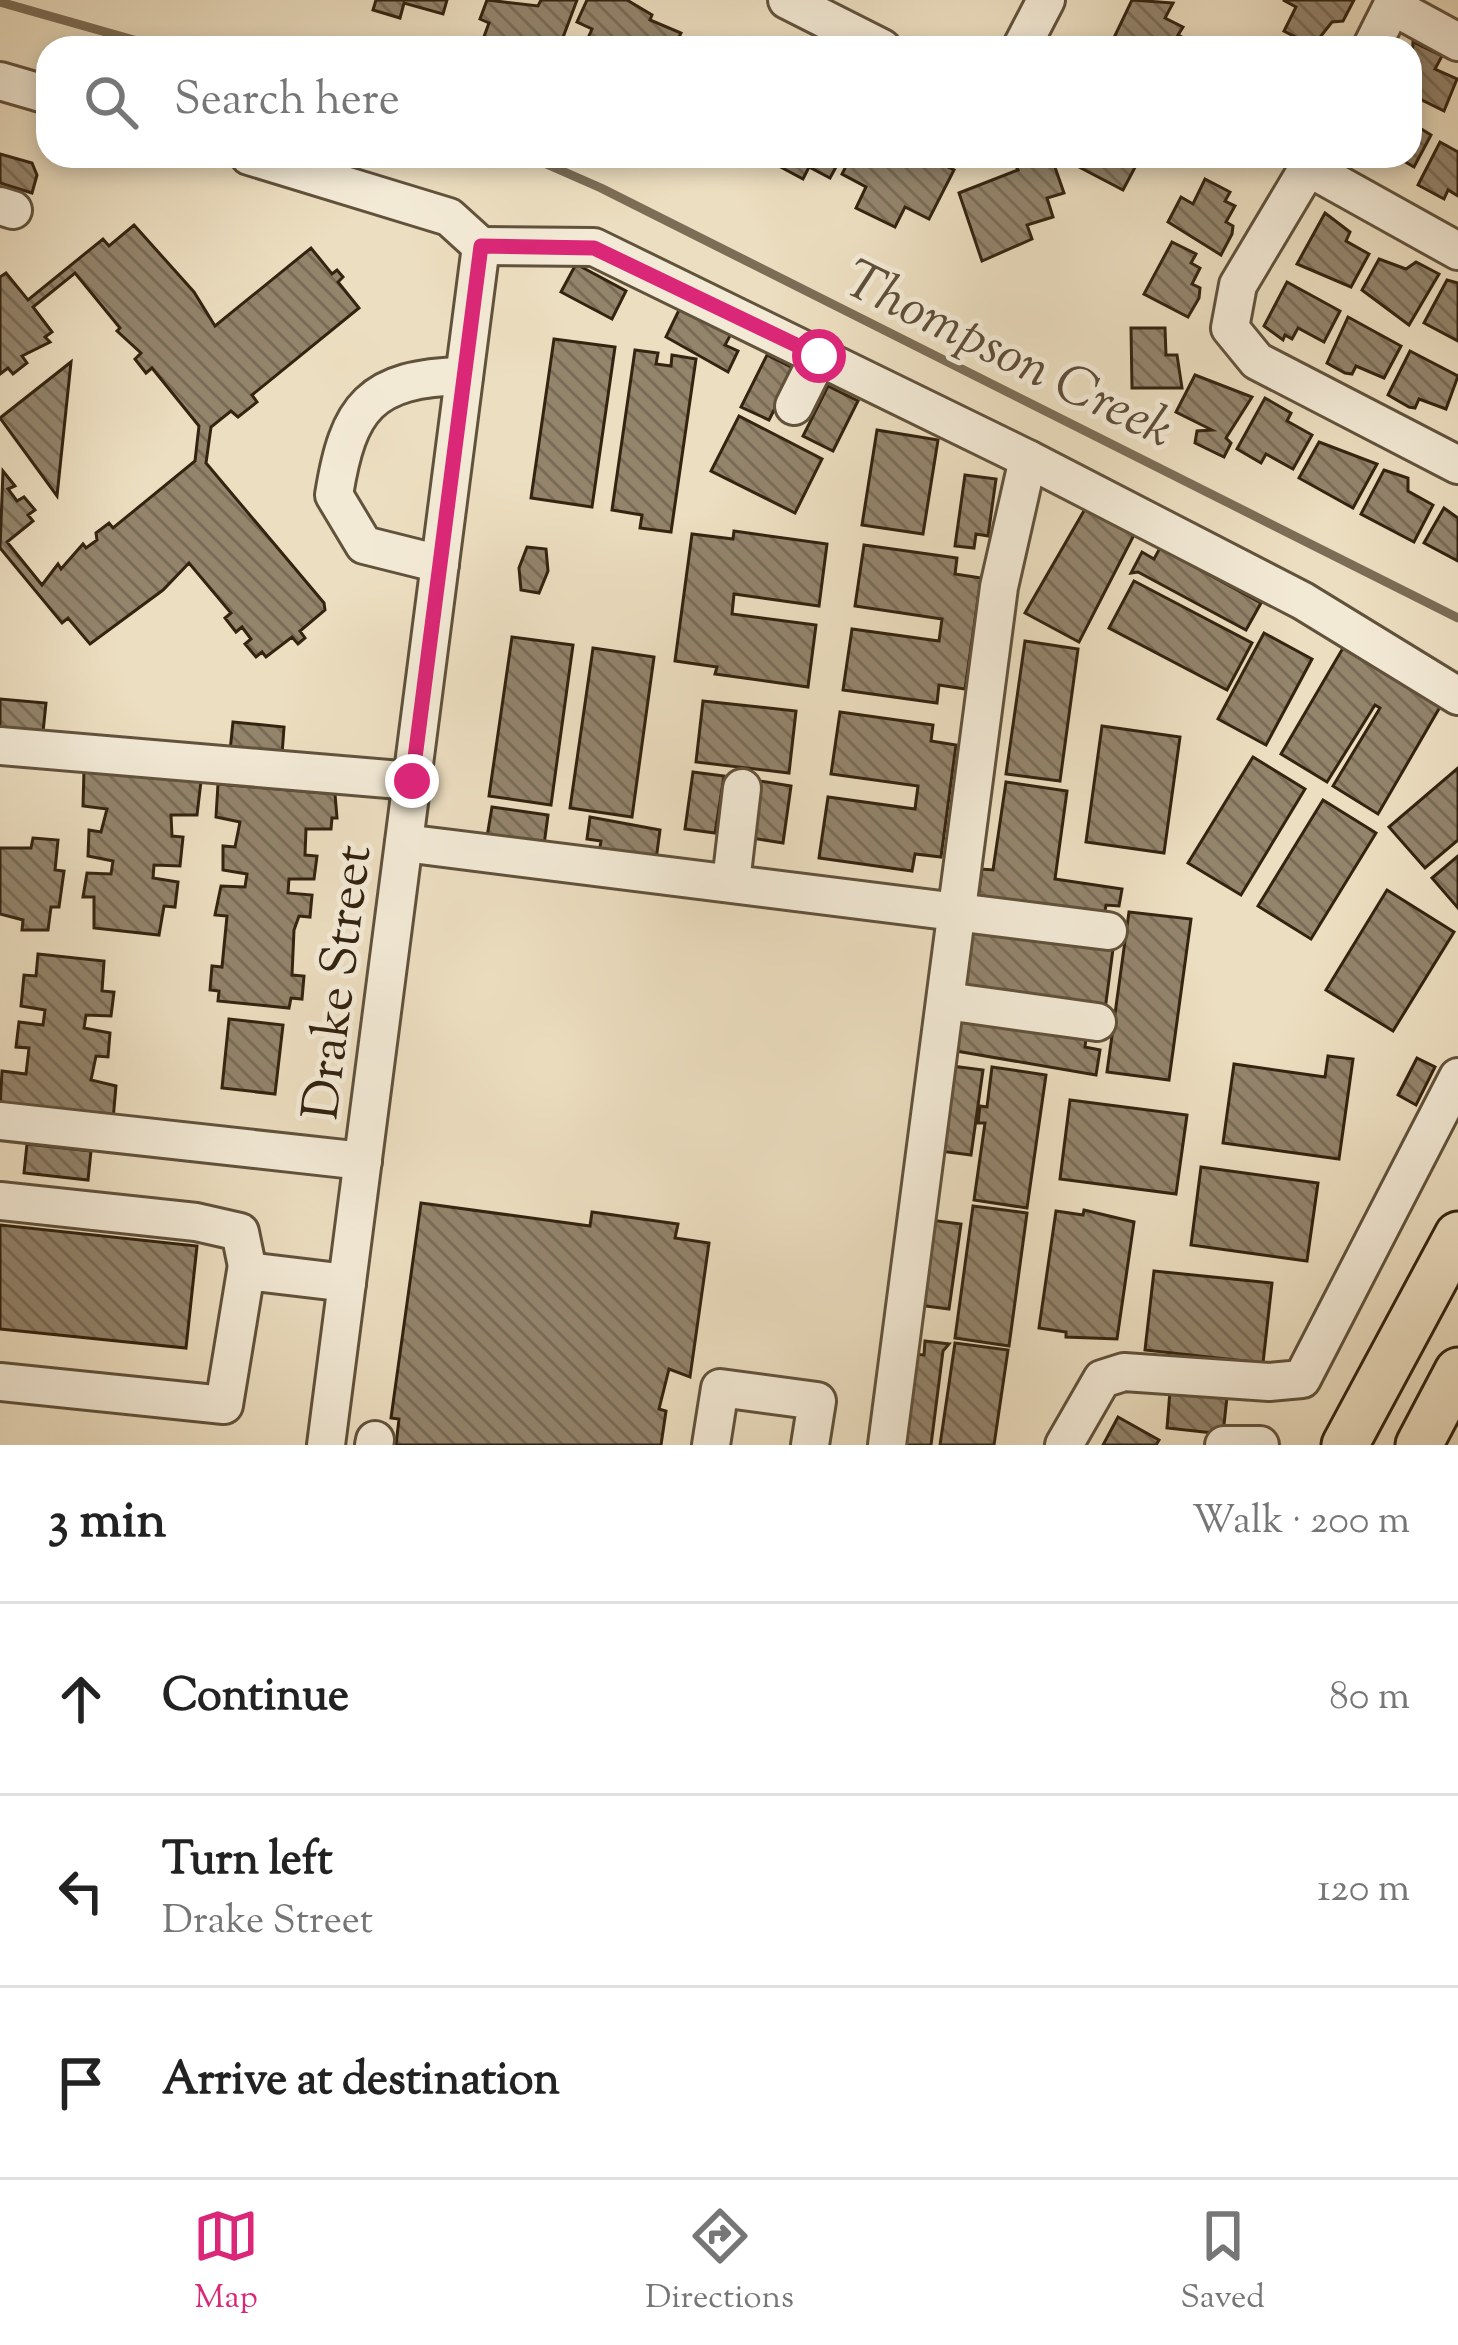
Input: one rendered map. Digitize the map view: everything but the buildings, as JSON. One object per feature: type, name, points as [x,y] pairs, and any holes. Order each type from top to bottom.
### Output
[{"type":"main road","points":[[1345,1445],[1458,1234]]},
{"type":"main road","points":[[1419,1445],[1458,1371]]},
{"type":"street","points":[[787,0],[858,36]]},
{"type":"street","points":[[1027,36],[1046,0]]},
{"type":"street","points":[[1377,36],[1393,6],[1458,42]]},
{"type":"street","points":[[0,81],[36,92]]},
{"type":"street","points":[[288,168],[449,217],[481,246],[594,248],[1028,459],[1303,601],[1458,696]]},
{"type":"street","points":[[1308,168],[1238,285],[1229,328],[1257,361],[1458,465]]},
{"type":"street","points":[[1322,168],[1458,251]]},
{"type":"street","name":"Drake Street","points":[[326,1445],[481,246]]},
{"type":"street","points":[[794,406],[819,356]]},
{"type":"street","points":[[440,564],[364,545],[334,495],[342,446],[357,412],[389,390],[426,377],[464,376]]},
{"type":"street","points":[[887,1445],[1000,587],[1028,459]]},
{"type":"street","points":[[0,746],[412,781]]},
{"type":"street","points":[[731,882],[742,788]]},
{"type":"street","points":[[404,843],[958,908],[1108,931]]},
{"type":"street","points":[[946,1001],[1097,1022]]},
{"type":"street","points":[[1064,1445],[1102,1379],[1124,1372],[1269,1382],[1302,1378],[1458,1077]]},
{"type":"street","points":[[0,1121],[363,1161]]},
{"type":"street","points":[[0,1201],[196,1222],[241,1232],[248,1271],[224,1405],[0,1382]]},
{"type":"street","points":[[248,1271],[347,1283]]},
{"type":"street","points":[[711,1445],[720,1388],[821,1385],[810,1445]]},
{"type":"street","points":[[1224,1445],[1260,1445]]},
{"type":"waterway","name":"Thompson Creek","points":[[0,2],[120,36]]},
{"type":"waterway","name":"Thompson Creek","points":[[555,168],[1458,618]]},
{"type":"route","points":[[412,781],[481,246],[594,248],[819,356]]}]
